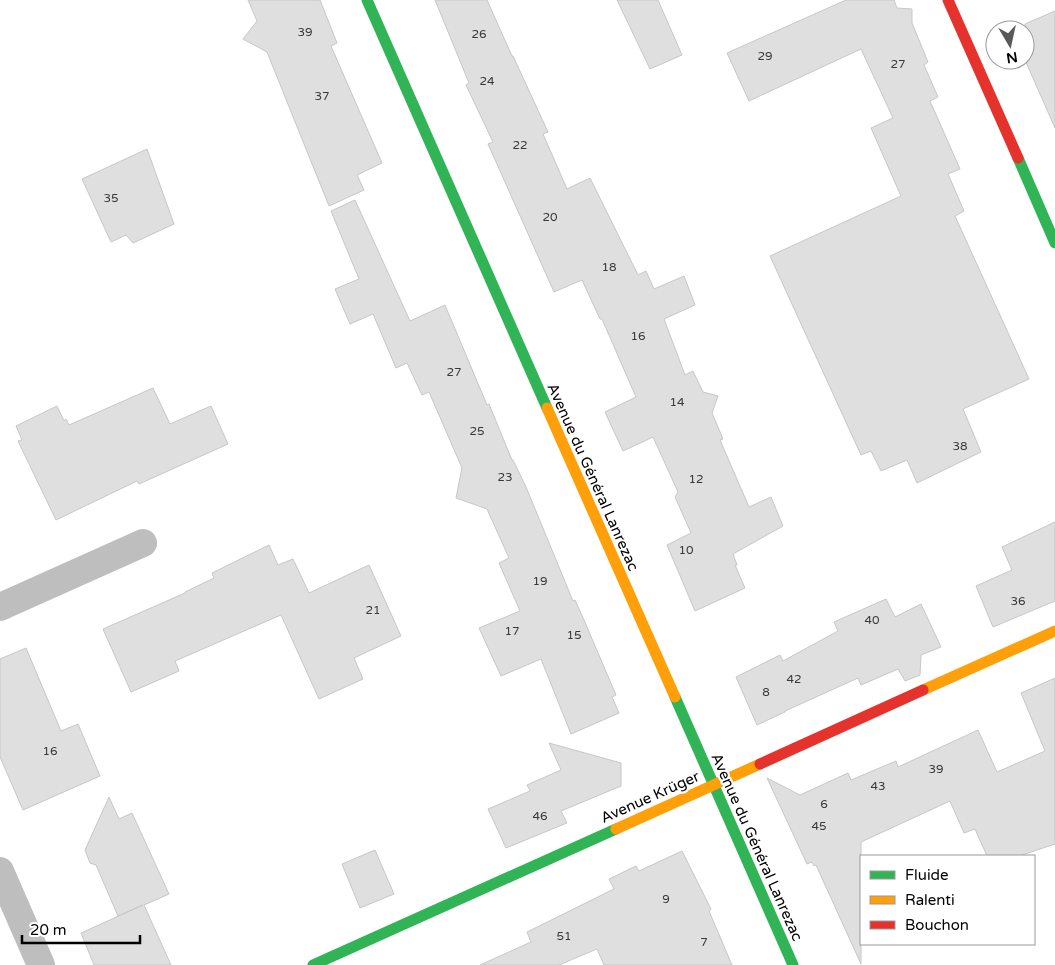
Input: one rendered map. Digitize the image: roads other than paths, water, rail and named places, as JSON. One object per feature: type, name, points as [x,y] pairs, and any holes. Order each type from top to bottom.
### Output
[{"type":"street","name":"Avenue du Général Lanrezac","points":[[367,0],[793,965]]},
{"type":"street","points":[[948,0],[1055,243]]},
{"type":"street","points":[[0,607],[143,543]]},
{"type":"street","name":"Avenue Krüger","points":[[313,965],[1055,631]]},
{"type":"street","points":[[0,871],[41,965]]}]
